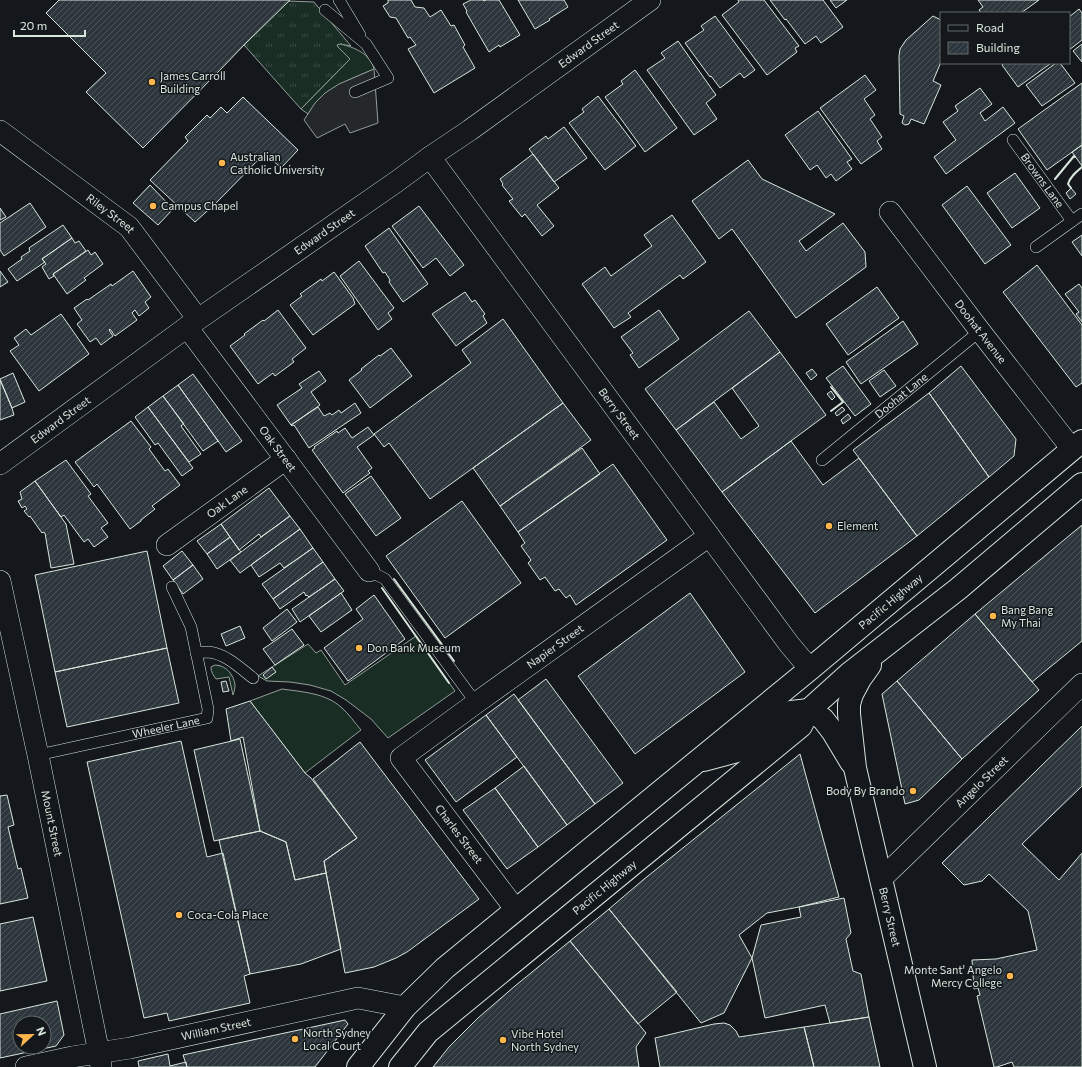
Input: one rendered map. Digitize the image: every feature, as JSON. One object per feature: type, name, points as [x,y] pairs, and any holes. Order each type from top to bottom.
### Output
[{"type":"main road","name":"Pacific Highway","points":[[358,1067],[405,1007],[445,968],[810,669],[1077,445]]},
{"type":"main road","name":"Pacific Highway","points":[[400,1067],[428,1032],[801,726],[809,710],[850,673],[958,589],[1082,484]]},
{"type":"main road","name":"Berry Street","points":[[879,651],[860,679],[852,694],[848,714],[855,768],[925,1067]]},
{"type":"main road","name":"Pacific Highway","points":[[697,761],[741,750],[782,717],[791,712],[809,710]]},
{"type":"main road","name":"Berry Street","points":[[809,710],[823,719],[834,732],[855,768]]},
{"type":"street","name":"Edward Street","points":[[0,464],[192,323],[470,130],[650,0]]},
{"type":"street","name":"Riley Street","points":[[0,131],[129,227],[192,323]]},
{"type":"street","name":"Berry Street","points":[[430,157],[789,644],[810,669]]},
{"type":"street","name":"Doohat Avenue","points":[[890,212],[980,332],[1077,445]]},
{"type":"street","name":"Oak Street","points":[[192,323],[286,460],[369,571]]},
{"type":"street","name":"Oak Lane","points":[[167,545],[286,460]]},
{"type":"street","name":"Napier Street","points":[[401,758],[710,536]]},
{"type":"street","name":"Mount Street","points":[[0,581],[38,755],[100,1060]]},
{"type":"street","name":"Angelo Street","points":[[881,879],[1082,684]]},
{"type":"street","name":"Charles Street","points":[[401,758],[516,910]]},
{"type":"street","name":"William Street","points":[[26,1067],[72,1057],[100,1060],[130,1048],[358,998],[405,1007]]},
{"type":"lane","points":[[339,0],[388,78],[355,92]]},
{"type":"lane","points":[[325,10],[366,44]]},
{"type":"lane","name":"Browns Lane","points":[[1013,140],[1072,221]]},
{"type":"lane","points":[[1036,247],[1082,214]]},
{"type":"lane","name":"Doohat Lane","points":[[822,460],[980,332]]},
{"type":"lane","points":[[369,571],[386,579],[433,638],[476,703]]},
{"type":"lane","name":"Wheeler Lane","points":[[38,755],[207,718],[208,710],[191,627],[172,587]]},
{"type":"lane","points":[[196,653],[208,652],[217,654],[230,660],[253,678]]},
{"type":"green space","points":[[288,1],[314,2],[351,46],[340,44],[338,47],[350,59],[301,109],[244,45]]},
{"type":"green space","points":[[340,44],[356,49],[366,55],[374,69],[329,91],[308,114],[301,109],[350,59],[338,47],[337,45]]},
{"type":"green space","points":[[416,636],[455,691],[388,738],[371,719],[346,700],[331,691],[310,685],[267,681],[258,676],[308,644],[316,653],[321,650],[345,685]]},
{"type":"green space","points":[[215,665],[223,667],[231,674],[235,685],[233,695],[229,677],[216,679],[213,675],[211,667]]},
{"type":"green space","points":[[282,689],[306,692],[329,699],[345,710],[361,730],[305,773],[250,701]]},
{"type":"shaded area","points":[[374,69],[378,123],[350,133],[345,124],[317,138],[304,120],[315,103],[325,93],[339,84]]},
{"type":"building","name":"James Carroll Building","points":[[59,0],[290,0],[143,148],[86,92],[106,73],[46,13]]},
{"type":"building","points":[[388,0],[411,0],[415,7],[424,8],[430,17],[441,10],[451,26],[454,25],[465,45],[463,47],[475,68],[434,93],[408,49],[416,45],[410,37],[408,38],[396,18],[390,17],[383,6],[388,3]]},
{"type":"building","points":[[471,0],[499,0],[520,35],[500,47],[499,45],[489,52],[463,4]]},
{"type":"building","points":[[518,0],[564,0],[568,7],[535,29]]},
{"type":"building","points":[[738,0],[764,0],[799,46],[795,48],[797,52],[767,75],[722,15],[739,2]]},
{"type":"building","points":[[770,0],[823,0],[843,27],[821,43],[816,36],[805,44]]},
{"type":"building","points":[[830,0],[847,0],[836,8]]},
{"type":"building","points":[[978,0],[1039,0],[1022,12],[980,12],[979,10],[983,7]]},
{"type":"building","points":[[1079,9],[1082,13],[1082,40],[1070,49],[1070,16]]},
{"type":"building","points":[[715,16],[755,70],[744,78],[740,73],[720,88],[685,43],[704,30],[701,26]]},
{"type":"building","points":[[933,16],[940,20],[940,64],[933,81],[941,85],[924,124],[911,119],[909,124],[905,125],[902,123],[904,116],[900,114],[899,56],[900,49],[906,40]]},
{"type":"building","points":[[678,41],[716,95],[706,103],[717,119],[694,135],[647,70],[665,58],[661,53]]},
{"type":"building","points":[[1082,44],[1082,62],[1073,51]]},
{"type":"building","points":[[1003,64],[1050,64],[1018,87],[1002,65]]},
{"type":"building","points":[[1055,64],[1061,64],[1075,83],[1042,106],[1026,85]]},
{"type":"building","points":[[635,70],[677,128],[645,152],[605,97],[623,84],[621,81]]},
{"type":"building","points":[[865,75],[876,90],[864,99],[875,115],[870,119],[882,137],[877,141],[882,149],[861,164],[820,108]]},
{"type":"building","points":[[1082,83],[1082,145],[1047,170],[1018,129]]},
{"type":"building","points":[[980,88],[992,104],[980,113],[985,121],[1003,107],[1015,123],[946,174],[934,157],[956,140],[943,122],[958,111],[955,106]]},
{"type":"building","points":[[598,96],[636,146],[605,170],[569,123],[584,112],[582,109]]},
{"type":"building","points":[[243,97],[298,150],[281,168],[265,153],[216,203],[195,222],[150,180],[188,141],[185,137],[207,115],[210,118],[221,107],[227,113]]},
{"type":"building","points":[[818,111],[852,159],[847,162],[852,169],[836,181],[831,174],[826,178],[817,165],[810,170],[785,135]]},
{"type":"building","points":[[564,127],[587,158],[554,182],[529,149],[546,136],[548,139]]},
{"type":"building","points":[[1082,145],[1082,166],[1072,152]]},
{"type":"building","points":[[533,154],[559,188],[537,205],[554,226],[542,236],[525,214],[522,217],[509,201],[513,199],[502,185],[503,184],[500,179]]},
{"type":"building","points":[[748,160],[762,179],[835,214],[799,241],[806,251],[843,223],[865,252],[866,267],[796,318],[732,229],[719,239],[692,201]]},
{"type":"building","points":[[1015,173],[1040,208],[1012,228],[987,193]]},
{"type":"building","name":"Campus Chapel","points":[[150,185],[173,209],[158,225],[133,203]]},
{"type":"building","points":[[967,186],[1011,245],[985,264],[942,205]]},
{"type":"building","points":[[1071,188],[1076,194],[1070,199],[1066,193]]},
{"type":"building","points":[[30,203],[46,227],[4,256],[0,250],[0,223]]},
{"type":"building","points":[[419,206],[464,265],[450,276],[436,258],[423,268],[392,226]]},
{"type":"building","points":[[0,208],[6,217],[0,220]]},
{"type":"building","points":[[672,215],[706,262],[683,279],[680,275],[628,313],[631,317],[614,328],[582,284],[605,267],[611,276],[652,246],[644,235]]},
{"type":"building","points":[[63,225],[72,238],[42,259],[45,262],[17,281],[8,269],[30,251],[29,248]]},
{"type":"building","points":[[389,228],[428,284],[403,302],[389,282],[390,280],[385,272],[383,273],[365,246]]},
{"type":"building","points":[[1082,235],[1082,256],[1072,242]]},
{"type":"building","points":[[72,238],[75,243],[79,241],[86,251],[53,274],[54,276],[49,279],[42,267],[46,264],[42,259]]},
{"type":"building","points":[[88,250],[91,255],[95,252],[103,264],[84,278],[86,280],[67,294],[53,274]]},
{"type":"building","points":[[359,261],[394,308],[388,313],[392,319],[378,330],[340,276]]},
{"type":"building","points":[[1037,265],[1082,325],[1082,383],[1076,387],[1003,292]]},
{"type":"building","points":[[0,271],[8,282],[0,287]]},
{"type":"building","points":[[133,271],[151,297],[145,302],[149,308],[139,316],[135,310],[132,313],[137,320],[115,336],[110,329],[109,330],[113,336],[101,345],[96,338],[90,342],[77,324],[82,320],[74,308],[111,284],[112,286]]},
{"type":"building","points":[[334,272],[353,298],[355,304],[313,335],[290,305],[302,296],[300,294]]},
{"type":"building","points":[[1079,284],[1082,288],[1082,322],[1076,314],[1079,312],[1065,294]]},
{"type":"building","points":[[877,287],[899,318],[848,355],[826,324]]},
{"type":"building","points":[[465,292],[472,302],[475,300],[485,314],[483,316],[487,323],[456,346],[432,314]]},
{"type":"building","points":[[278,310],[306,348],[292,359],[294,362],[275,376],[273,373],[258,384],[230,346]]},
{"type":"building","points":[[659,310],[679,339],[639,368],[630,355],[633,353],[621,337]]},
{"type":"building","points":[[749,311],[780,352],[676,430],[645,389]]},
{"type":"building","points":[[61,314],[89,354],[39,391],[10,351],[19,345],[14,338],[26,329],[31,335]]},
{"type":"building","points":[[503,319],[563,403],[430,499],[389,443],[384,447],[374,434],[471,363],[462,350]]},
{"type":"building","points":[[903,321],[918,344],[861,384],[846,362]]},
{"type":"building","points":[[391,348],[412,376],[370,408],[349,380],[379,355],[380,356]]},
{"type":"building","points":[[780,352],[826,415],[722,492],[676,430],[714,402],[741,439],[759,426],[732,388]]},
{"type":"building","points":[[843,366],[871,404],[855,416],[826,378]]},
{"type":"building","points":[[961,366],[1016,439],[1014,456],[989,477],[929,393]]},
{"type":"building","points":[[812,369],[817,375],[811,380],[806,373]]},
{"type":"building","points":[[884,370],[896,386],[880,397],[869,381]]},
{"type":"building","points":[[319,371],[326,381],[311,392],[320,405],[291,425],[277,405],[302,388],[299,384]]},
{"type":"building","points":[[13,373],[25,402],[12,408],[0,379]]},
{"type":"building","points":[[193,374],[242,441],[226,452],[178,385]]},
{"type":"building","points":[[0,380],[14,415],[0,420]]},
{"type":"building","points":[[178,385],[218,441],[203,451],[163,396]]},
{"type":"building","points":[[831,391],[835,397],[832,400],[827,394]]},
{"type":"building","points":[[929,393],[989,477],[917,536],[853,450]]},
{"type":"building","points":[[163,396],[184,424],[181,426],[201,454],[189,462],[148,407]]},
{"type":"building","points":[[355,403],[361,413],[309,448],[294,425],[291,425],[318,407],[324,416],[330,413],[332,415],[339,410],[341,413]]},
{"type":"building","points":[[563,403],[591,440],[500,506],[473,468]]},
{"type":"building","points":[[148,407],[193,468],[182,476],[158,443],[155,445],[135,417]]},
{"type":"building","points":[[842,407],[845,410],[837,416],[835,413]]},
{"type":"building","points":[[848,414],[851,418],[843,424],[841,420]]},
{"type":"building","points":[[131,421],[151,447],[149,449],[165,471],[168,469],[180,485],[152,506],[155,509],[130,529],[97,484],[94,487],[75,462]]},
{"type":"building","points":[[368,427],[374,435],[357,447],[372,468],[368,471],[370,473],[343,493],[312,450],[337,431],[338,433],[345,428],[352,438]]},
{"type":"building","name":"Element","points":[[791,441],[823,485],[859,458],[917,536],[815,613],[722,492]]},
{"type":"building","points":[[582,448],[600,474],[518,532],[500,506]]},
{"type":"building","points":[[66,460],[91,494],[88,496],[108,523],[101,528],[108,537],[94,547],[88,539],[84,542],[64,515],[61,517],[35,481]]},
{"type":"building","points":[[613,464],[667,540],[576,605],[570,595],[566,598],[559,589],[555,591],[545,577],[540,580],[528,563],[531,560],[521,546],[525,543],[518,532]]},
{"type":"building","points":[[371,476],[401,518],[376,536],[345,494]]},
{"type":"building","points":[[35,481],[66,524],[74,564],[51,568],[45,533],[42,533],[30,516],[29,517],[24,511],[27,509],[25,506],[22,508],[18,501],[22,499],[20,492]]},
{"type":"building","points":[[269,488],[290,516],[261,537],[259,534],[239,550],[221,524]]},
{"type":"building","points":[[462,501],[521,583],[445,638],[386,556]]},
{"type":"building","points":[[290,516],[300,529],[240,573],[230,560]]},
{"type":"building","points":[[221,524],[230,537],[207,554],[197,541]]},
{"type":"building","points":[[1082,525],[1082,641],[1032,682],[975,614]]},
{"type":"building","points":[[300,529],[313,548],[284,568],[280,563],[259,577],[251,565]]},
{"type":"building","points":[[230,537],[241,552],[217,569],[207,554]]},
{"type":"building","points":[[313,548],[323,562],[273,599],[262,584]]},
{"type":"building","points":[[147,551],[167,648],[55,672],[35,575]]},
{"type":"building","points":[[182,551],[193,565],[173,580],[163,566]]},
{"type":"building","points":[[323,562],[335,579],[309,597],[307,595],[306,596],[304,592],[280,609],[273,599]]},
{"type":"building","points":[[193,565],[203,579],[183,594],[173,580]]},
{"type":"building","points":[[335,579],[344,591],[300,622],[292,609]]},
{"type":"building","points":[[341,593],[352,610],[321,632],[309,616]]},
{"type":"building","points":[[690,593],[745,672],[635,754],[578,676]]},
{"type":"building","points":[[374,595],[405,639],[348,681],[324,648],[363,619],[356,609]]},
{"type":"building","points":[[287,609],[297,622],[272,641],[263,628]]},
{"type":"building","points":[[975,614],[1039,690],[962,759],[897,681]]},
{"type":"building","points":[[240,626],[245,638],[226,646],[221,634]]},
{"type":"building","points":[[292,629],[304,645],[275,665],[263,649]]},
{"type":"building","points":[[167,648],[179,703],[67,727],[55,672]]},
{"type":"building","points":[[272,667],[276,672],[266,679],[263,675]]},
{"type":"building","points":[[546,679],[623,783],[595,804],[518,700]]},
{"type":"building","points":[[226,681],[229,691],[223,692],[221,682]]},
{"type":"building","points":[[897,681],[962,759],[919,800],[905,804],[882,694]]},
{"type":"building","points":[[514,694],[595,804],[567,825],[486,715]]},
{"type":"building","points":[[250,701],[357,838],[324,861],[326,873],[295,880],[286,842],[260,831],[243,737],[231,741],[226,709]]},
{"type":"building","points":[[486,715],[517,757],[456,802],[425,760]]},
{"type":"building","name":"Monte Sant' Angelo Mercy College","points":[[1082,726],[1082,786],[1022,844],[1059,880],[1082,853],[1082,1067],[1014,1067],[1012,1062],[994,1067],[977,996],[980,995],[978,988],[974,989],[972,960],[996,959],[1037,950],[1028,911],[989,874],[982,881],[964,885],[942,863]]},
{"type":"building","points":[[240,739],[260,831],[214,841],[194,750]]},
{"type":"building","name":"Coca-Cola Place","points":[[181,741],[207,857],[223,853],[250,974],[244,976],[250,1003],[169,1021],[167,1013],[144,1018],[87,762]]},
{"type":"building","points":[[360,742],[479,899],[407,952],[374,967],[345,973],[324,861],[357,838],[313,779]]},
{"type":"building","points":[[800,754],[839,897],[767,913],[739,935],[752,958],[724,1013],[701,1023],[609,909]]},
{"type":"building","points":[[524,766],[567,825],[538,847],[495,788]]},
{"type":"building","points":[[495,788],[538,847],[507,869],[463,810]]},
{"type":"building","points":[[7,795],[14,825],[8,827],[18,869],[21,868],[28,898],[0,904],[0,796]]},
{"type":"building","points":[[260,831],[286,842],[295,880],[326,873],[341,949],[301,964],[250,974],[219,840]]},
{"type":"building","points":[[844,898],[851,933],[846,939],[853,971],[861,974],[869,1017],[830,1023],[825,1005],[765,1018],[752,958],[761,925],[801,917],[799,907]]},
{"type":"building","points":[[609,909],[677,992],[638,1024],[570,941]]},
{"type":"building","points":[[33,917],[47,981],[0,991],[0,924]]},
{"type":"building","points":[[570,941],[646,1033],[636,1047],[639,1067],[433,1067],[449,1047],[478,1018]]},
{"type":"building","points":[[57,1001],[64,1035],[56,1046],[52,1047],[52,1015],[12,1015],[12,1055],[14,1055],[0,1058],[0,1014]]},
{"type":"building","points":[[869,1017],[880,1067],[814,1067],[804,1027]]},
{"type":"building","name":"North Sydney Local Court","points":[[345,1020],[348,1024],[315,1067],[187,1067],[183,1055]]},
{"type":"building","points":[[724,1023],[730,1025],[739,1037],[804,1027],[814,1067],[660,1067],[655,1038]]},
{"type":"building","points":[[168,1054],[170,1066],[186,1062],[187,1067],[139,1067],[138,1061]]},
{"type":"wall","points":[[1055,179],[1074,156],[1075,157]]},
{"type":"wall","points":[[1071,188],[1068,184],[1069,181],[1082,167]]},
{"type":"wall","points":[[831,387],[843,402],[831,411]]},
{"type":"wall","points":[[394,579],[454,661]]},
{"type":"wall","points":[[382,588],[449,683]]},
{"type":"place","name":"James Carroll Building","points":[[152,82]]},
{"type":"place","name":"Australian Catholic University","points":[[222,163]]},
{"type":"place","name":"Campus Chapel","points":[[153,206]]},
{"type":"place","name":"Element","points":[[829,526]]},
{"type":"place","name":"Bang Bang My Thai","points":[[993,616]]},
{"type":"place","name":"Don Bank Museum","points":[[359,648]]},
{"type":"place","name":"Body By Brando","points":[[913,791]]},
{"type":"place","name":"Coca-Cola Place","points":[[179,915]]},
{"type":"place","name":"Monte Sant' Angelo Mercy College","points":[[1010,976]]},
{"type":"place","name":"North Sydney Local Court","points":[[295,1039]]},
{"type":"place","name":"Vibe Hotel North Sydney","points":[[503,1040]]}]
